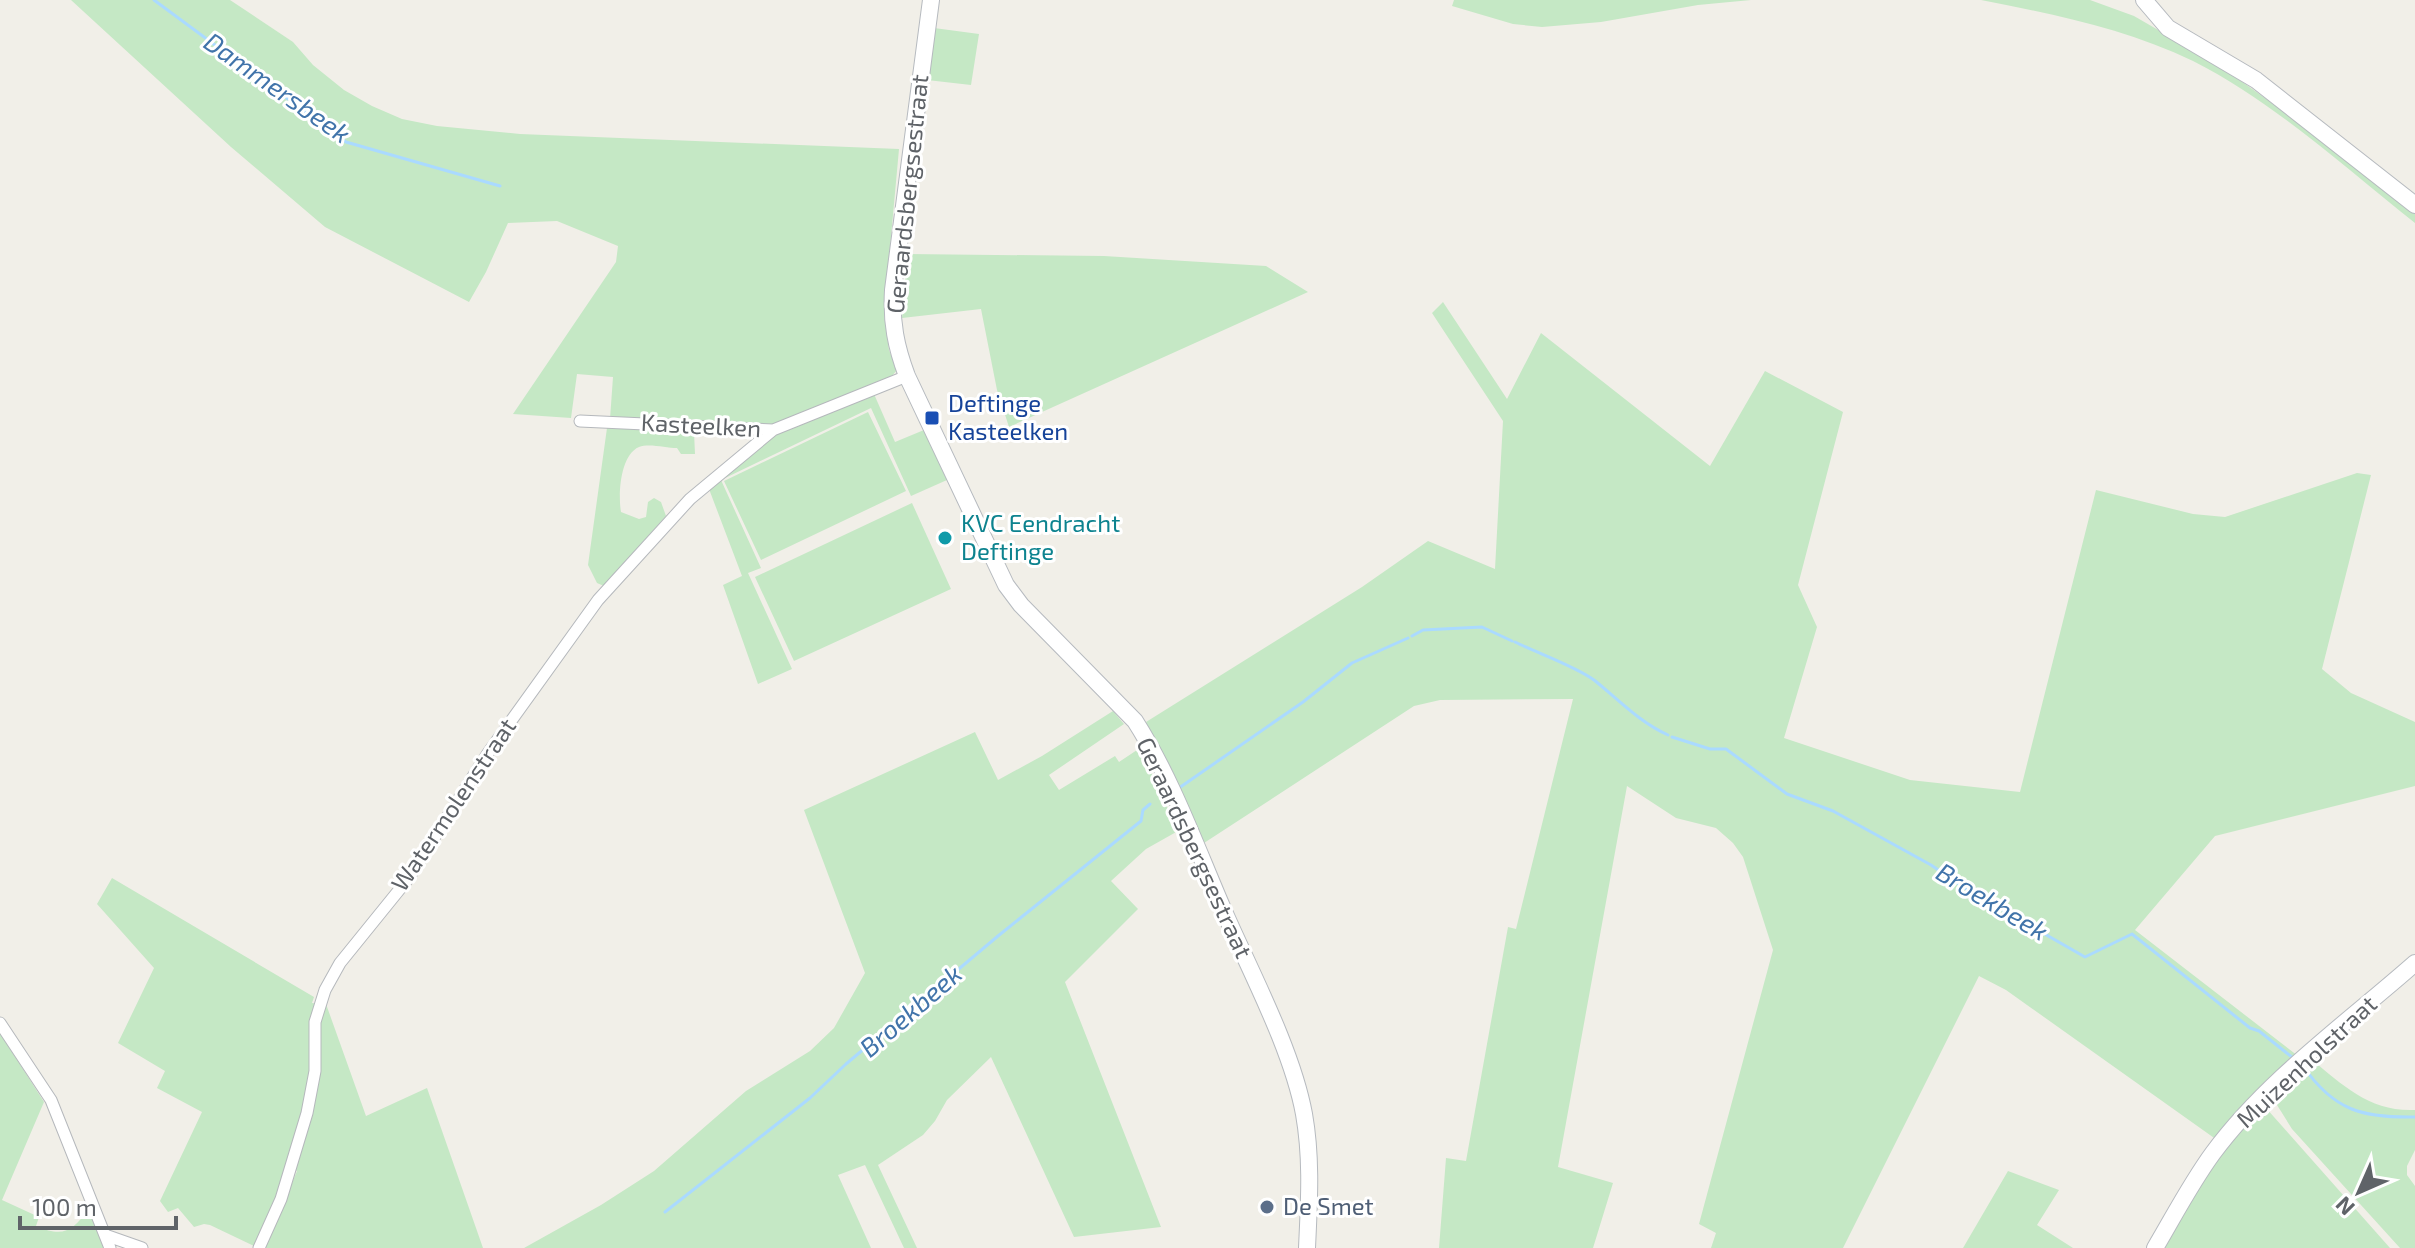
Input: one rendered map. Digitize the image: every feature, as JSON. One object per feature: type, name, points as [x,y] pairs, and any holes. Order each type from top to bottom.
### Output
[{"type":"street","name":"Geraardsbergsestraat","points":[[931,0],[892,299],[894,336],[907,376],[1006,585],[1057,643],[1135,721],[1191,835],[1261,994],[1298,1089],[1310,1166],[1307,1248]]},
{"type":"street","points":[[2144,0],[2168,28],[2256,80],[2415,205]]},
{"type":"street","name":"Kasteelken","points":[[580,421],[773,430],[907,376]]},
{"type":"street","name":"Watermolenstraat","points":[[259,1248],[281,1199],[307,1113],[315,1071],[315,1022],[325,990],[340,963],[408,879],[488,753],[598,600],[690,499],[773,430]]},
{"type":"street","name":"Muizenholstraat","points":[[2155,1248],[2198,1176],[2229,1135],[2293,1069],[2415,963]]},
{"type":"street","points":[[0,1023],[51,1100],[110,1248]]},
{"type":"street","points":[[105,1235],[142,1248]]},
{"type":"green space","points":[[71,0],[230,0],[293,42],[313,65],[344,90],[402,119],[437,126],[520,134],[899,149],[884,314],[889,350],[897,370],[892,376],[772,425],[610,419],[613,377],[577,374],[571,418],[513,414],[616,262],[618,246],[557,221],[508,223],[469,302],[325,227],[231,147]]},
{"type":"green space","points":[[1454,0],[1751,0],[1698,5],[1601,22],[1542,27],[1513,24],[1452,6]]},
{"type":"green space","points":[[1981,0],[2090,0],[2134,16],[2217,64],[2286,113],[2415,213],[2415,223],[2280,116],[2223,77],[2193,61],[2116,31]]},
{"type":"green space","points":[[934,28],[979,34],[971,85],[927,80]]},
{"type":"green space","points":[[907,254],[1104,256],[1266,266],[1308,292],[1009,427],[997,390],[981,309],[902,318]]},
{"type":"green space","points":[[1443,302],[1507,399],[1541,333],[1710,466],[1765,371],[1843,412],[1798,585],[1817,627],[1784,738],[1910,780],[2020,792],[2096,490],[2193,514],[2225,517],[2357,473],[2371,475],[2322,669],[2351,693],[2415,722],[2415,786],[2215,836],[2135,930],[2298,1056],[2217,1140],[2006,990],[1979,976],[1843,1248],[1711,1248],[1716,1233],[1699,1224],[1773,950],[1743,857],[1733,843],[1716,828],[1676,818],[1627,786],[1558,1167],[1613,1183],[1593,1248],[1439,1248],[1446,1158],[1466,1161],[1508,927],[1516,929],[1573,699],[1440,700],[1414,706],[1204,843],[1146,722],[1362,587],[1428,541],[1495,569],[1503,421],[1432,313]]},
{"type":"green space","points":[[874,394],[895,442],[924,430],[947,480],[911,496],[871,408],[721,480],[761,568],[748,573],[792,669],[758,684],[723,585],[742,576],[709,489],[777,434]]},
{"type":"green space","points":[[868,412],[906,491],[761,560],[724,481]]},
{"type":"green space","points":[[607,428],[694,432],[695,454],[681,454],[677,448],[648,445],[639,447],[628,458],[620,486],[621,512],[639,519],[646,517],[648,502],[654,498],[661,502],[666,516],[604,586],[597,583],[588,565]]},
{"type":"green space","points":[[912,503],[951,589],[794,661],[755,577]]},
{"type":"green space","points":[[1113,711],[1124,724],[1049,775],[1059,790],[1115,756],[1119,762],[1140,748],[1178,831],[1146,849],[1111,881],[1138,909],[1065,982],[1161,1227],[1074,1237],[991,1057],[947,1100],[923,1135],[878,1165],[917,1248],[904,1248],[865,1165],[838,1175],[871,1248],[524,1248],[654,1171],[746,1091],[810,1051],[834,1028],[865,973],[804,810],[975,732],[998,780]]},
{"type":"green space","points":[[112,878],[314,997],[312,1003],[326,1004],[366,1116],[427,1088],[483,1248],[265,1248],[297,1171],[286,1165],[254,1246],[210,1225],[194,1227],[178,1208],[168,1212],[160,1201],[202,1112],[157,1088],[165,1071],[118,1043],[154,968],[97,904]]},
{"type":"green space","points":[[0,1033],[44,1102],[2,1200],[39,1217],[36,1226],[54,1232],[72,1227],[89,1209],[105,1248],[0,1248]]},
{"type":"green space","points":[[2311,1059],[2347,1088],[2371,1102],[2384,1107],[2415,1110],[2415,1150],[2407,1166],[2407,1175],[2415,1186],[2415,1248],[2400,1248],[2292,1129],[2272,1097]]},
{"type":"green space","points":[[2262,1106],[2390,1248],[2160,1248],[2222,1148]]},
{"type":"green space","points":[[2008,1171],[2059,1190],[2037,1225],[2073,1248],[1963,1248]]},
{"type":"waterway","name":"Dammersbeek","points":[[154,0],[346,142],[500,186]]},
{"type":"waterway","name":"Broekbeek","points":[[1412,636],[1423,630],[1482,627],[1512,641]]},
{"type":"waterway","name":"Broekbeek","points":[[1179,788],[1303,702],[1352,663],[1408,638]]},
{"type":"waterway","name":"Broekbeek","points":[[1515,642],[1586,675],[1638,717],[1668,735]]},
{"type":"waterway","name":"Broekbeek","points":[[1672,737],[1710,749],[1726,749],[1787,794],[1833,811],[1931,865],[1969,891],[2085,957],[2132,934],[2250,1028],[2259,1031],[2293,1058]]},
{"type":"waterway","name":"Broekbeek","points":[[665,1212],[810,1098],[998,936],[1141,821],[1143,810],[1150,804]]},
{"type":"waterway","name":"Broekbeek","points":[[2303,1066],[2326,1093],[2351,1109],[2380,1116],[2415,1117]]},
{"type":"place","name":"Deftinge Kasteelken","points":[[932,418]]},
{"type":"place","name":"KVC Eendracht Deftinge","points":[[945,538]]},
{"type":"place","name":"De Smet","points":[[1267,1207]]}]
